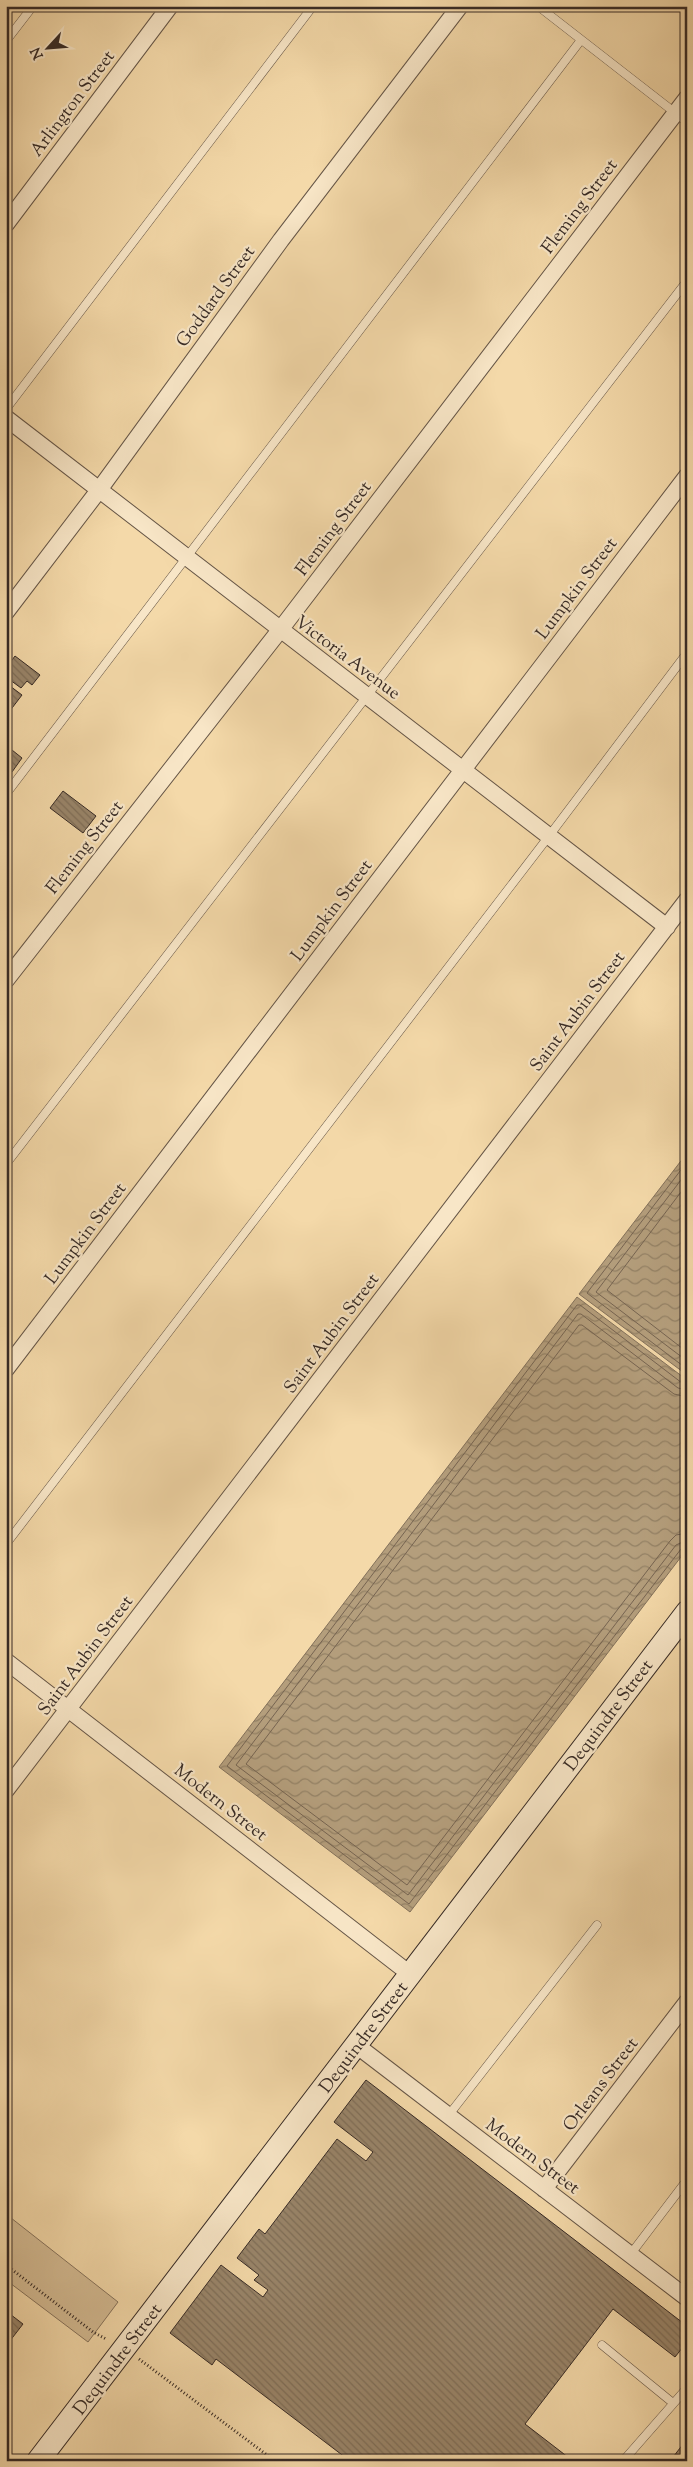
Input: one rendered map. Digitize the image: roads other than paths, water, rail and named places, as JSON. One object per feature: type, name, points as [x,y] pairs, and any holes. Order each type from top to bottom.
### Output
[{"type":"street","name":"Arlington Street","points":[[6,224],[170,6]]},
{"type":"street","name":"Goddard Street","points":[[6,612],[99,490],[281,240],[460,6]]},
{"type":"street","name":"Fleming Street","points":[[6,980],[681,118],[687,98]]},
{"type":"street","name":"Victoria Avenue","points":[[6,418],[666,927]]},
{"type":"street","name":"Lumpkin Street","points":[[6,1369],[687,476]]},
{"type":"street","name":"Saint Aubin Street","points":[[6,1790],[70,1710],[687,900]]},
{"type":"street","name":"Dequindre Street","points":[[38,2461],[687,1612]]},
{"type":"street","name":"Modern Street","points":[[6,1661],[410,1974]]},
{"type":"street","name":"Orleans Street","points":[[544,2189],[687,2002]]},
{"type":"street","name":"Modern Street","points":[[356,2045],[687,2298]]},
{"type":"lane","points":[[6,41],[33,6]]},
{"type":"lane","points":[[6,409],[313,6]]},
{"type":"lane","points":[[538,6],[681,118]]},
{"type":"lane","points":[[6,794],[581,40]]},
{"type":"lane","points":[[6,1164],[687,281]]},
{"type":"lane","points":[[6,1544],[687,653]]},
{"type":"lane","points":[[448,2116],[597,1925]]},
{"type":"lane","points":[[630,2254],[687,2180]]},
{"type":"lane","points":[[602,2345],[674,2403]]},
{"type":"lane","points":[[623,2461],[687,2388]]},
{"type":"water","points":[[687,1153],[687,1375],[579,1294]]},
{"type":"water","points":[[577,1297],[687,1380],[687,1549],[410,1912],[219,1767]]}]
